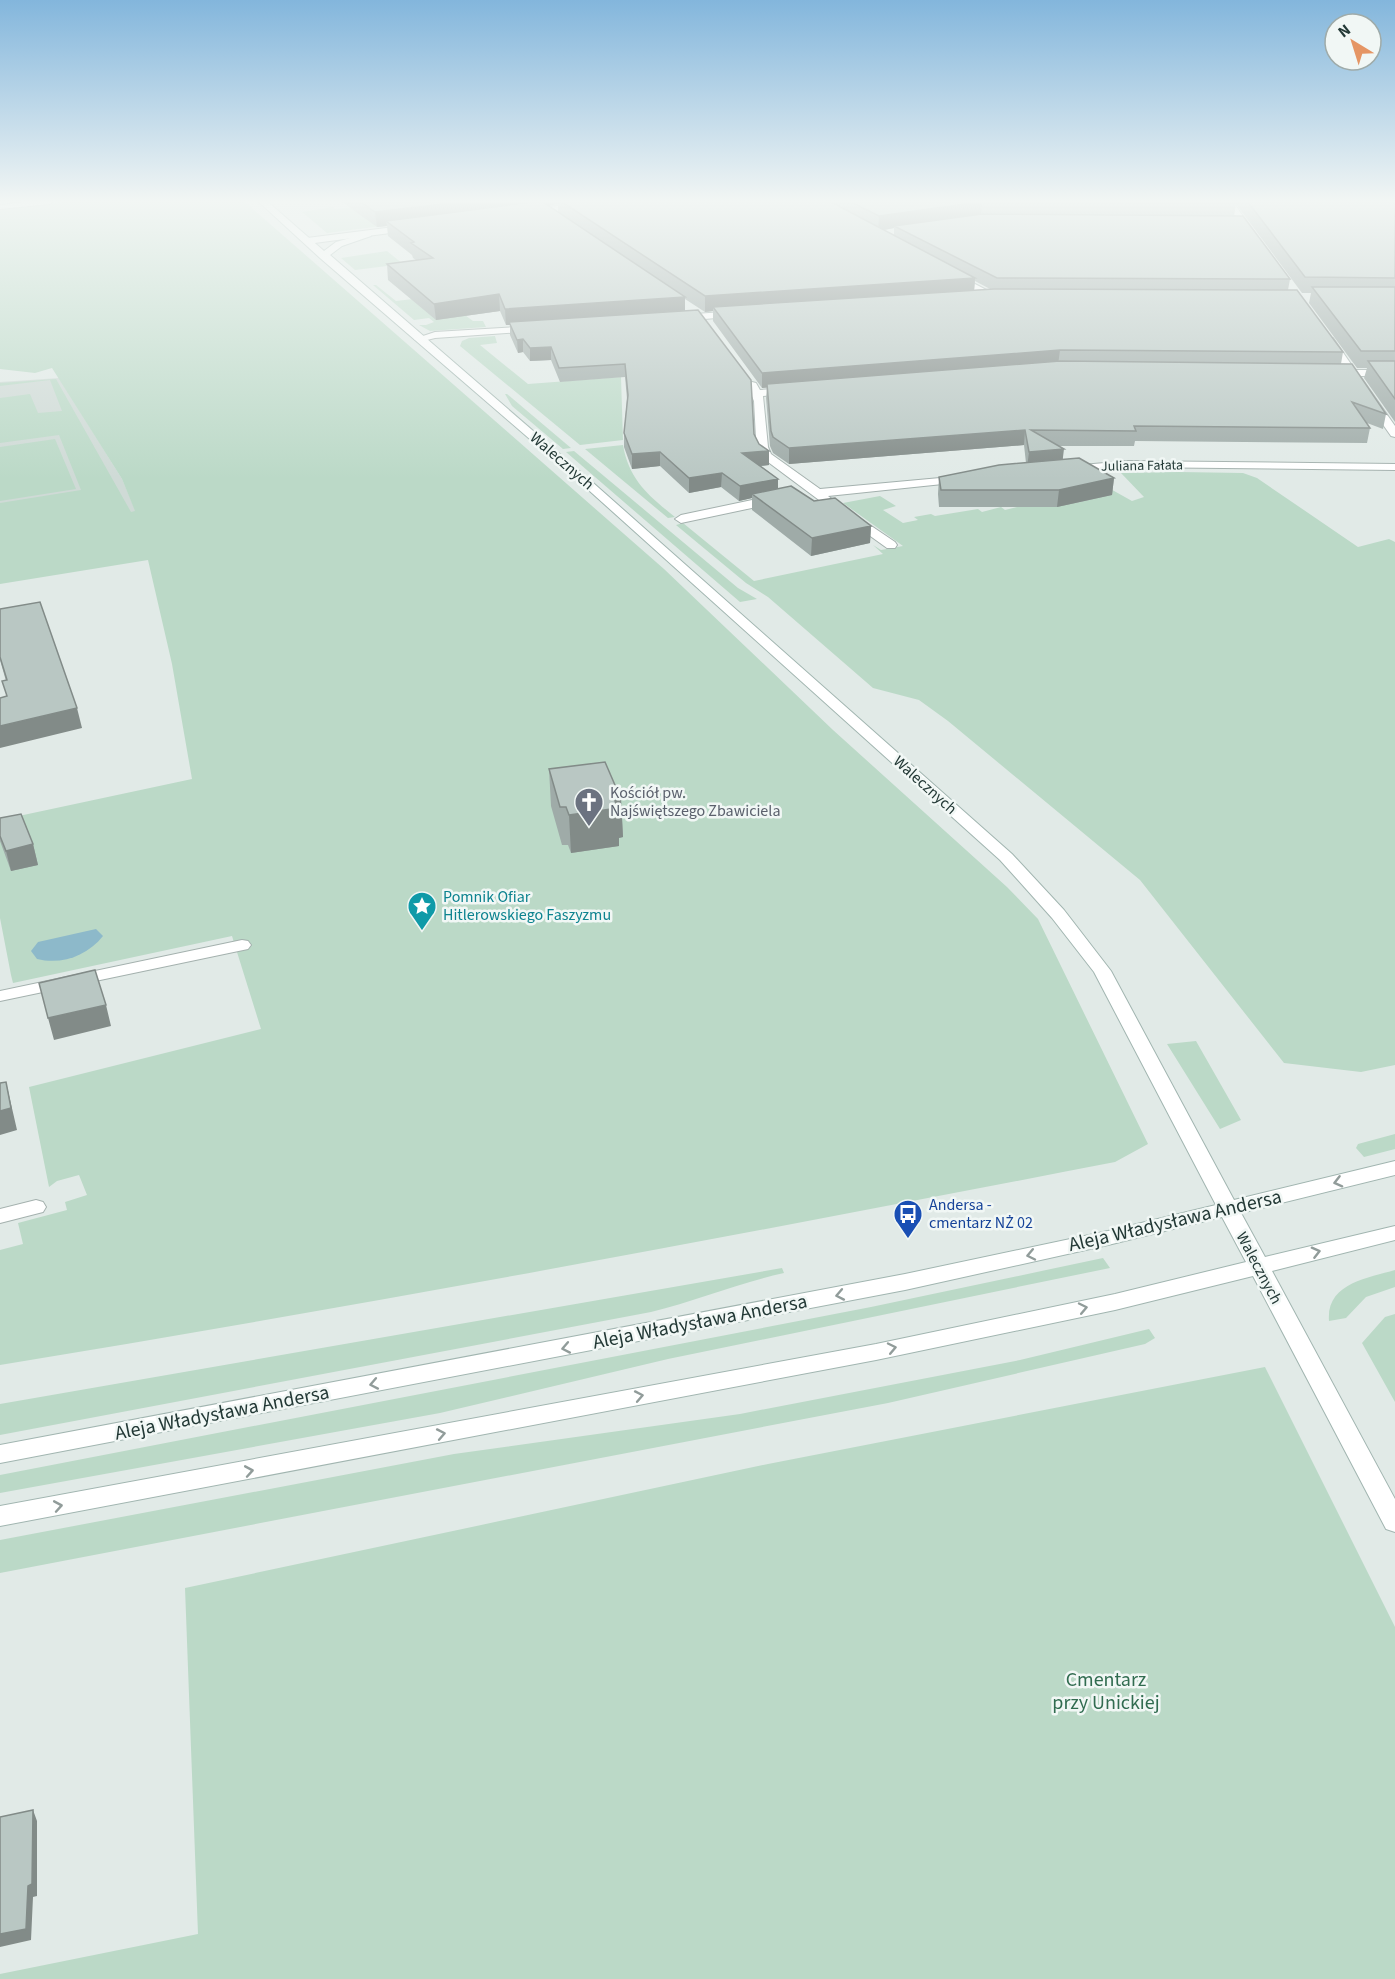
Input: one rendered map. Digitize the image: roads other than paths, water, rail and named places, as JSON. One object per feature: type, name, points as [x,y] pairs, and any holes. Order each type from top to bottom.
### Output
[{"type":"street","name":"Walecznych","points":[[367,294],[628,519],[1031,882],[1102,972],[1395,1522]]},
{"type":"street","points":[[969,298],[997,296],[994,294]]},
{"type":"street","points":[[668,319],[748,314]]},
{"type":"street","points":[[419,339],[435,335],[541,328]]},
{"type":"street","points":[[1325,335],[1395,434]]},
{"type":"street","points":[[1318,372],[1395,373]]},
{"type":"street","points":[[746,376],[758,393],[762,447],[766,456],[812,493],[891,545]]},
{"type":"street","points":[[758,393],[805,390]]},
{"type":"street","name":"Juliana Fałata","points":[[1056,470],[1127,464],[1395,467]]},
{"type":"street","points":[[681,519],[812,493],[979,477]]},
{"type":"street","points":[[0,996],[242,945]]},
{"type":"street","name":"Aleja Władysława Andersa","points":[[0,1454],[905,1282],[1228,1209],[1395,1168]]},
{"type":"street","points":[[0,1216],[36,1207]]},
{"type":"street","points":[[0,1516],[887,1349],[1115,1302],[1395,1233]]},
{"type":"water","points":[[96,929],[103,936],[97,943],[82,954],[65,960],[37,959],[31,951],[38,942]]},
{"type":"place","name":"Kościół pw. Najświętszego Zbawiciela","points":[[589,828]]},
{"type":"place","name":"Pomnik Ofiar Hitlerowskiego Faszyzmu","points":[[422,932]]},
{"type":"place","name":"Andersa - cmentarz NŻ 02","points":[[908,1240]]},
{"type":"park label","name":"Cmentarz przy Unickiej","points":[[1106,1692]]}]
